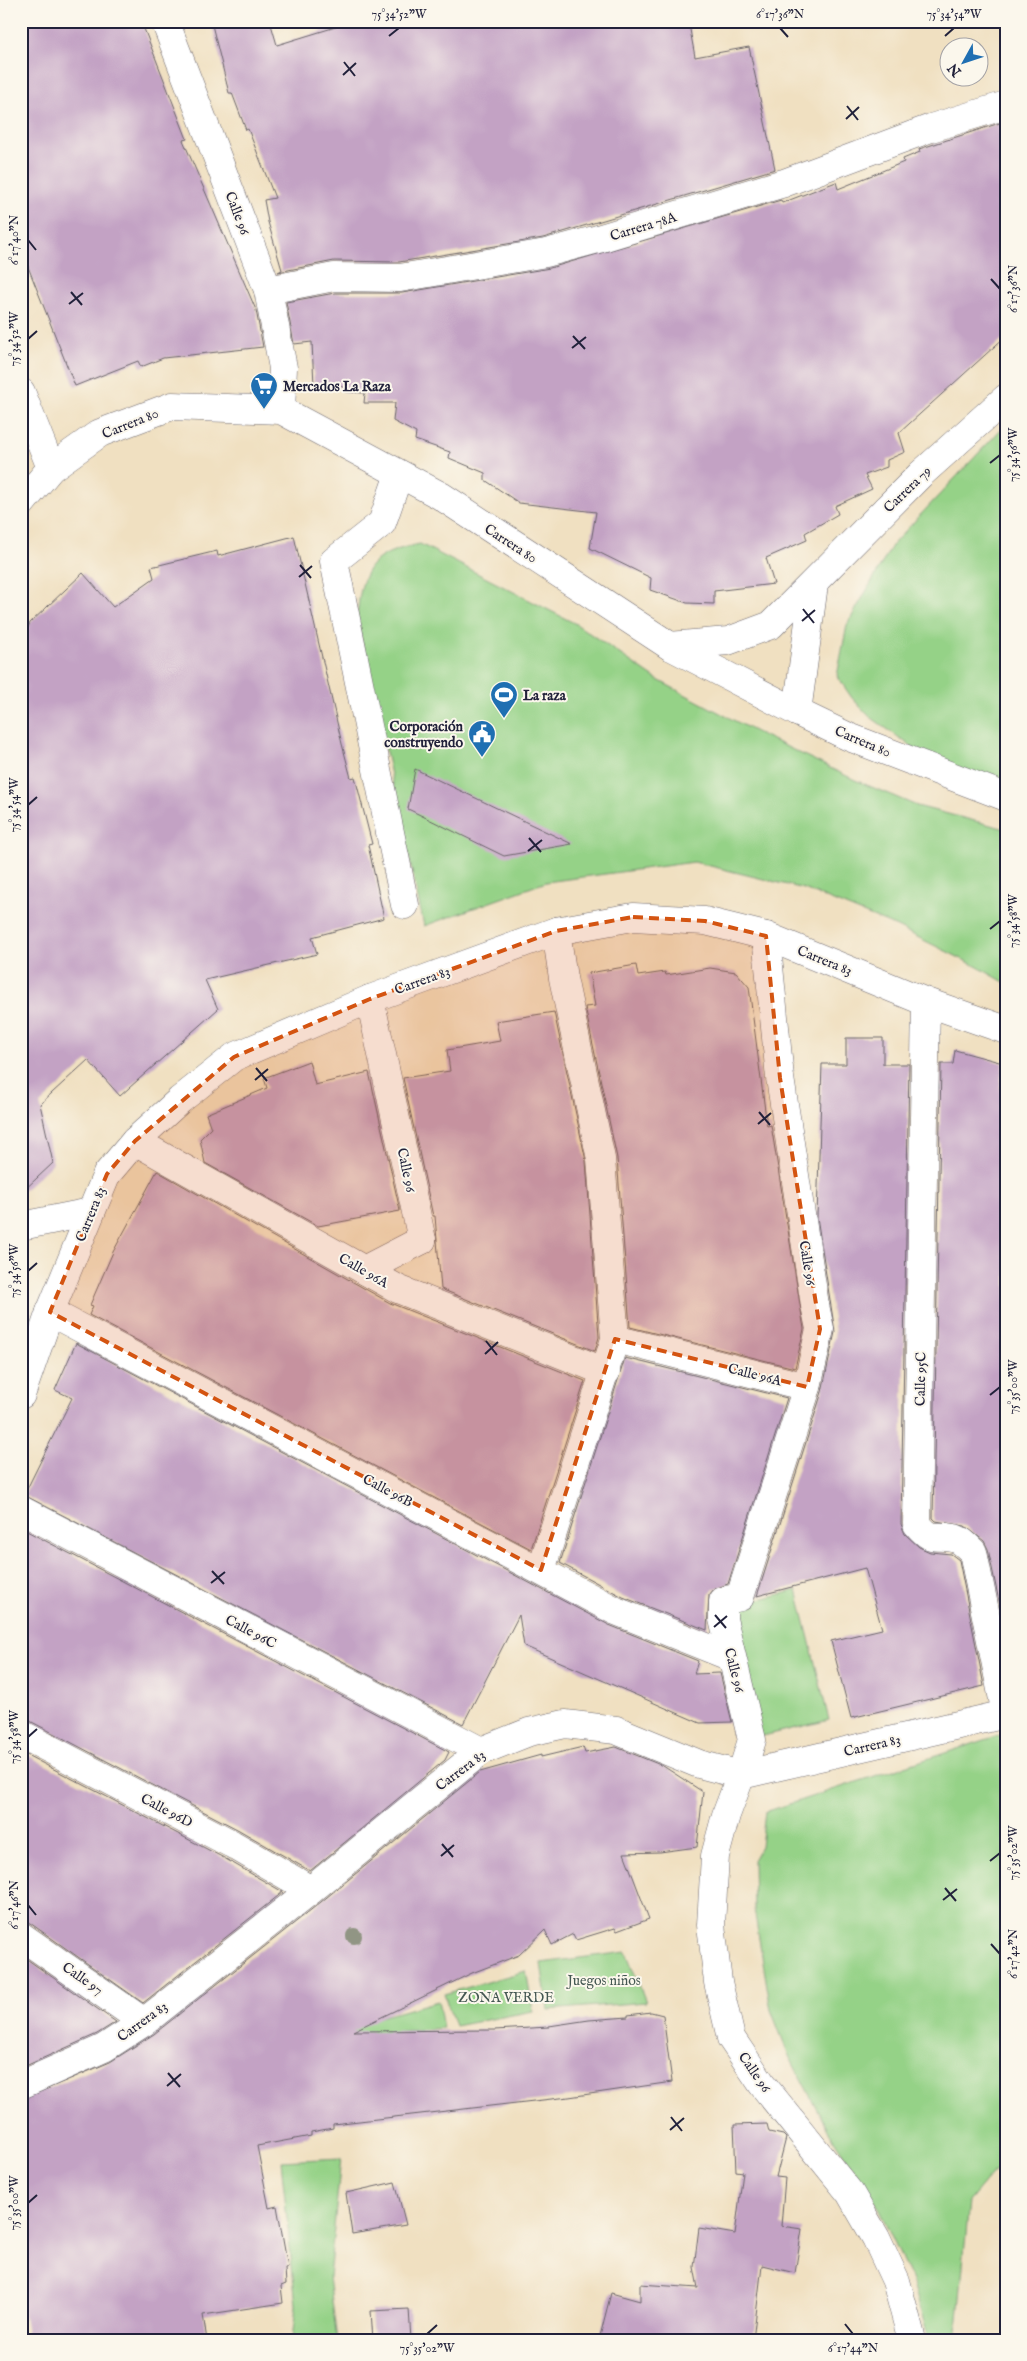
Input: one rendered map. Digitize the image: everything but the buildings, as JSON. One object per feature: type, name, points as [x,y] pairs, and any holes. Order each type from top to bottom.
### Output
[{"type":"street","name":"Calle 96","points":[[165,21],[268,290],[283,368],[281,410]]},
{"type":"street","name":"Carrera 78A","points":[[268,290],[334,277],[400,278],[546,253],[784,183],[931,128],[1006,105]]},
{"type":"street","points":[[21,392],[52,468]]},
{"type":"street","name":"Carrera 79","points":[[670,646],[728,642],[771,625],[814,584],[921,474],[1006,398]]},
{"type":"street","name":"Carrera 80","points":[[21,504],[52,468],[100,433],[172,406],[281,410],[441,496],[670,646],[797,712],[849,736],[1006,797]]},
{"type":"street","points":[[399,474],[382,523],[334,561],[405,904]]},
{"type":"street","points":[[797,712],[814,584]]},
{"type":"street","name":"Carrera 83","points":[[21,1395],[50,1312],[107,1174],[135,1141],[180,1100],[234,1057],[370,999],[556,931],[633,917],[706,921],[766,936],[926,1002],[1006,1030]]},
{"type":"street","points":[[541,1570],[615,1339],[601,1159],[563,978],[556,931]]},
{"type":"street","name":"Calle 96","points":[[766,936],[780,1078],[820,1328],[807,1387],[740,1597],[723,1601],[723,1619],[752,1740],[726,1814],[715,1856],[711,1925],[718,1982],[731,2038],[762,2084],[850,2193],[876,2238],[896,2281],[912,2340]]},
{"type":"street","name":"Calle 96","points":[[364,1270],[422,1240],[370,999]]},
{"type":"street","name":"Calle 95C","points":[[926,1002],[917,1524],[926,1534],[938,1539],[954,1538],[965,1544],[973,1552],[998,1629],[1006,1714]]},
{"type":"street","name":"Calle 96A","points":[[135,1141],[398,1289],[606,1372]]},
{"type":"street","points":[[21,1226],[91,1212]]},
{"type":"street","name":"Calle 96B","points":[[50,1312],[616,1611],[731,1657]]},
{"type":"street","name":"Calle 96A","points":[[615,1339],[807,1387]]},
{"type":"street","name":"Calle 96C","points":[[21,1510],[481,1751]]},
{"type":"street","name":"Carrera 83","points":[[21,2085],[104,2048],[144,2022],[311,1890],[481,1751],[529,1732],[565,1724],[616,1730],[700,1764],[741,1775],[1006,1714]]},
{"type":"street","name":"Calle 96D","points":[[21,1734],[232,1844],[311,1890]]},
{"type":"street","name":"Calle 97","points":[[21,1936],[144,2022]]},
{"type":"highlighted area","points":[[633,917],[705,921],[766,936],[780,1078],[820,1329],[807,1387],[615,1339],[541,1570],[50,1312],[107,1174],[135,1141],[234,1057],[370,999],[556,931]]},
{"type":"green space","points":[[1006,424],[1006,787],[926,757],[869,716],[852,698],[837,676],[847,625],[893,544]]},
{"type":"green space","points":[[420,544],[576,624],[656,679],[756,732],[855,780],[917,806],[1006,829],[1006,983],[897,927],[804,889],[694,862],[546,882],[424,926],[357,619],[361,588],[371,566],[389,553]]},
{"type":"green space","points":[[797,1590],[829,1720],[759,1737],[727,1607]]},
{"type":"green space","points":[[1006,1733],[1006,2158],[969,2202],[956,2340],[929,2340],[913,2283],[878,2208],[828,2130],[789,2056],[771,2010],[754,1909],[753,1860],[761,1846],[765,1812]]},
{"type":"green space","name":"Juegos niños","points":[[626,1952],[646,2002],[548,2010],[541,1963]]},
{"type":"green space","name":"ZONA VERDE","points":[[526,1971],[533,2011],[455,2026],[444,1994]]},
{"type":"green space","name":"ZONA VERDE","points":[[438,2001],[443,2028],[345,2036],[341,2028]]},
{"type":"green space","points":[[341,2158],[329,2277],[337,2340],[292,2340],[296,2305],[281,2161]]},
{"type":"place","name":"Mercados La Raza","points":[[264,410]]},
{"type":"place","name":"La raza","points":[[504,719]]},
{"type":"place","name":"Corporación construyendo","points":[[482,758]]}]
